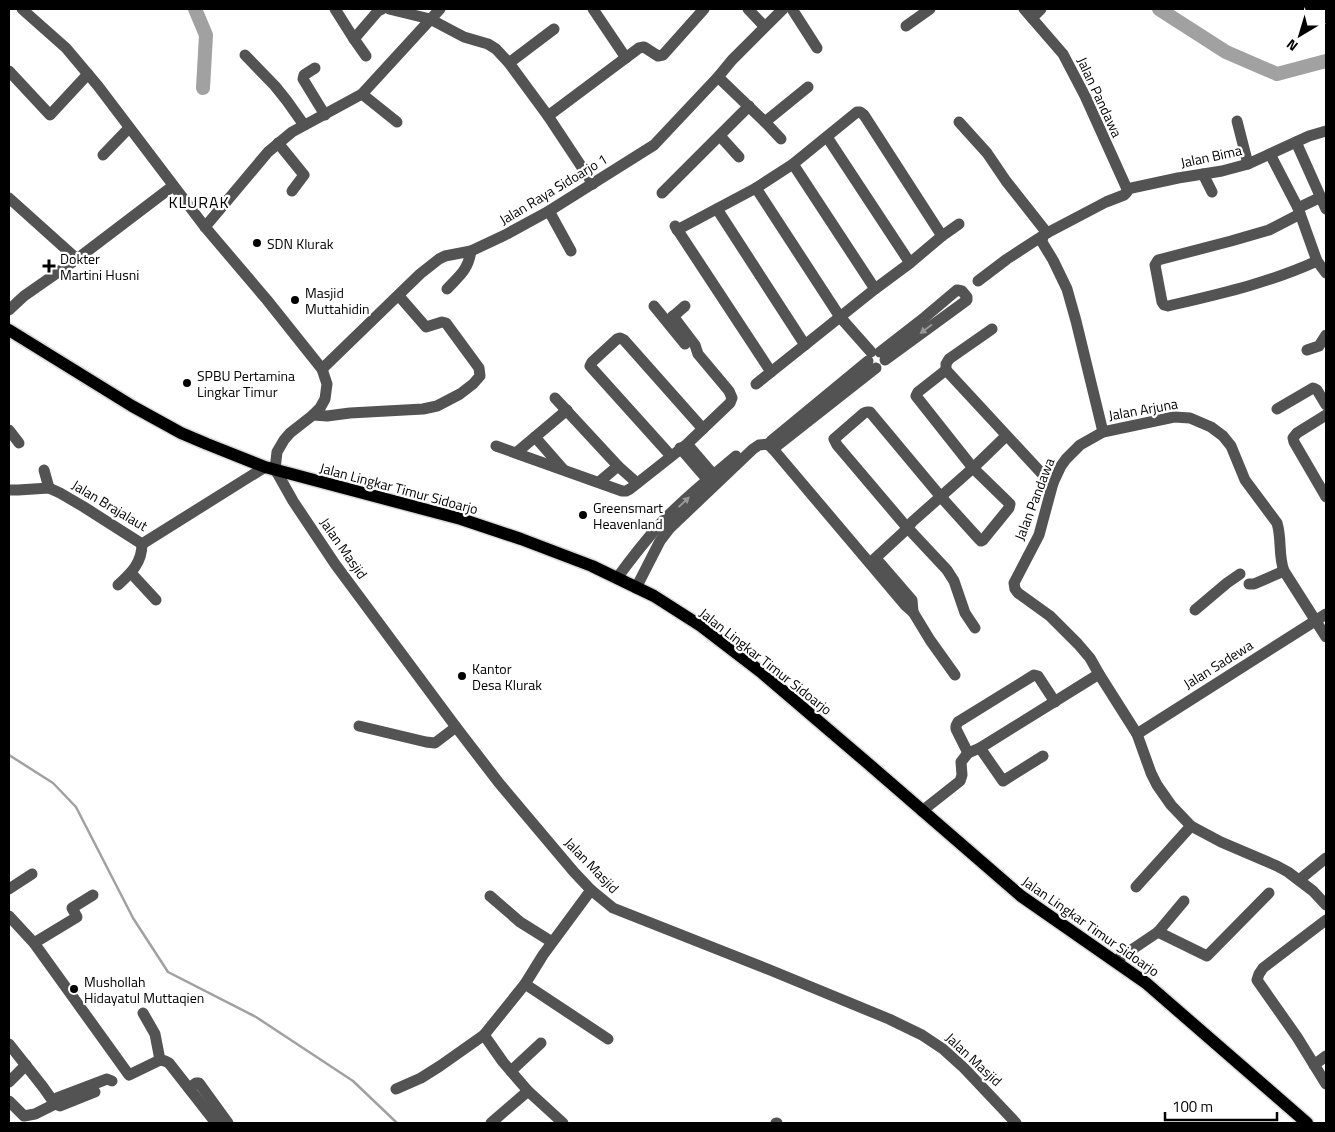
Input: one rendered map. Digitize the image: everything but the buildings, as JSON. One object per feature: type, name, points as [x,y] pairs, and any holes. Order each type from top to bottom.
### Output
[{"type":"main road","name":"Jalan Lingkar Timur Sidoarjo","points":[[9,330],[132,406],[171,428],[207,444],[270,468],[461,519],[521,539],[592,566],[654,596],[701,626],[761,672],[1021,896],[1146,983],[1306,1123]]},
{"type":"street","points":[[22,9],[66,48],[88,74],[205,227],[322,369],[326,379],[326,394],[323,403],[313,415],[284,440],[270,468]]},
{"type":"street","points":[[334,9],[366,56]]},
{"type":"street","points":[[354,39],[378,11],[382,9]]},
{"type":"street","points":[[389,9],[430,19],[464,37],[488,44],[496,49],[509,63],[548,116],[593,184]]},
{"type":"street","points":[[205,227],[254,168],[278,143],[292,132],[362,94],[440,9]]},
{"type":"street","points":[[593,9],[626,58]]},
{"type":"street","points":[[548,116],[642,46],[658,56],[663,55],[704,9]]},
{"type":"street","points":[[748,9],[764,26]]},
{"type":"street","name":"Jalan Raya Sidoarjo 1","points":[[322,369],[420,274],[439,259],[471,251],[505,235],[549,211],[654,145],[764,26],[784,9]]},
{"type":"street","points":[[792,9],[817,48]]},
{"type":"street","points":[[906,26],[930,9]]},
{"type":"street","name":"Jalan Pandawa","points":[[1024,9],[1053,41],[1070,66],[1127,189]]},
{"type":"street","points":[[1032,18],[1041,9]]},
{"type":"street","points":[[509,63],[554,29]]},
{"type":"street","points":[[245,55],[287,100],[304,126]]},
{"type":"street","points":[[315,68],[304,75],[303,78],[325,115]]},
{"type":"street","points":[[9,72],[49,115],[53,113],[88,74]]},
{"type":"street","points":[[718,77],[781,139]]},
{"type":"street","points":[[765,122],[808,88]]},
{"type":"street","points":[[362,94],[397,122]]},
{"type":"street","points":[[662,193],[749,106]]},
{"type":"street","points":[[771,372],[676,228],[756,188],[793,164],[856,112],[860,112],[942,236]]},
{"type":"street","points":[[1238,121],[1248,164]]},
{"type":"street","points":[[959,122],[987,152],[1045,234]]},
{"type":"street","points":[[102,155],[129,128]]},
{"type":"street","name":"Jalan Bima","points":[[1127,189],[1222,171],[1248,164],[1296,142],[1326,131]]},
{"type":"street","points":[[720,136],[739,157]]},
{"type":"street","points":[[827,137],[910,263]]},
{"type":"street","points":[[1296,142],[1326,209]]},
{"type":"street","points":[[278,143],[304,175],[292,191]]},
{"type":"street","points":[[1270,154],[1299,211],[1323,266],[1168,306],[1164,305],[1155,265],[1158,260],[1269,230],[1299,211],[1321,197]]},
{"type":"street","points":[[793,164],[875,289]]},
{"type":"street","points":[[1204,174],[1212,192]]},
{"type":"street","points":[[9,310],[24,296],[77,259],[173,186]]},
{"type":"street","points":[[756,188],[840,317],[876,359]]},
{"type":"street","points":[[978,281],[1045,234],[1106,202],[1124,195],[1127,189]]},
{"type":"street","points":[[9,198],[77,259]]},
{"type":"street","points":[[717,209],[805,345]]},
{"type":"street","points":[[549,211],[571,251]]},
{"type":"street","points":[[756,384],[959,224]]},
{"type":"street","points":[[1045,234],[1042,242],[1053,260],[1066,289],[1076,321],[1103,432]]},
{"type":"street","points":[[447,288],[466,269],[470,261],[471,251]]},
{"type":"street","points":[[773,444],[957,290],[962,291],[966,295],[966,300],[950,312],[876,359]]},
{"type":"street","points":[[313,415],[327,416],[423,409],[437,406],[460,394],[478,378],[481,373],[479,368],[446,323],[442,322],[426,327],[399,296]]},
{"type":"street","points":[[942,302],[950,312]]},
{"type":"street","points":[[496,446],[624,491],[637,484],[703,429],[730,403],[732,398],[729,391],[698,354],[695,345],[670,319],[654,306]]},
{"type":"street","points":[[670,319],[685,306]]},
{"type":"street","points":[[992,329],[949,360],[946,364],[946,370],[1046,478],[1054,483]]},
{"type":"street","points":[[1307,350],[1319,346],[1326,335]]},
{"type":"street","points":[[703,429],[624,340],[617,339],[592,362],[590,366],[713,481]]},
{"type":"street","points":[[946,370],[918,392],[916,396],[973,468],[1009,503],[1010,506],[984,540],[980,540],[940,497],[870,412],[864,413],[836,437],[835,441],[954,581],[965,613],[976,628]]},
{"type":"street","points":[[1276,409],[1313,388],[1316,388],[1326,405]]},
{"type":"street","points":[[555,398],[637,484]]},
{"type":"street","points":[[516,453],[567,410]]},
{"type":"street","points":[[1326,415],[1297,433],[1293,438],[1326,497]]},
{"type":"street","name":"Jalan Arjuna","points":[[1103,432],[1174,417],[1190,418],[1218,432],[1235,452],[1246,480],[1277,523],[1280,558],[1284,571],[1326,637]]},
{"type":"street","points":[[9,430],[19,443]]},
{"type":"street","name":"Jalan Pandawa","points":[[1103,432],[1087,440],[1061,466],[1054,483],[1042,527],[1014,583],[1018,593],[1050,616],[1090,658],[1137,734],[1151,773],[1163,795],[1191,826],[1221,842],[1288,872],[1326,905]]},
{"type":"street","points":[[617,578],[640,548],[656,538],[666,525],[758,437],[765,436],[883,574],[912,600],[913,612],[955,675]]},
{"type":"street","points":[[870,558],[973,468],[1006,436]]},
{"type":"street","points":[[535,437],[564,470]]},
{"type":"street","points":[[599,482],[618,466]]},
{"type":"street","name":"Jalan Brajalaut","points":[[9,490],[49,488],[60,493],[84,507],[141,551],[270,468]]},
{"type":"street","name":"Jalan Masjid","points":[[270,468],[335,564],[456,727],[499,783],[591,890],[613,908],[770,970],[889,1019],[922,1035],[943,1049],[964,1068],[1016,1123]]},
{"type":"street","points":[[44,470],[49,488]]},
{"type":"street","points":[[636,588],[653,556],[656,538]]},
{"type":"street","points":[[640,548],[653,556]]},
{"type":"street","points":[[118,585],[131,573],[137,564],[141,551]]},
{"type":"street","points":[[1249,584],[1254,584],[1284,571]]},
{"type":"street","points":[[131,573],[156,600]]},
{"type":"street","points":[[1195,610],[1240,574]]},
{"type":"street","name":"Jalan Sadewa","points":[[1137,734],[1326,614]]},
{"type":"street","points":[[968,753],[956,729],[958,722],[1034,674],[1038,676],[1055,702]]},
{"type":"street","points":[[922,811],[960,781],[962,775],[961,762],[968,753],[980,748],[1099,674]]},
{"type":"street","points":[[358,726],[435,744],[456,727]]},
{"type":"street","points":[[980,748],[1003,781],[1043,756]]},
{"type":"street","points":[[1136,887],[1191,826]]},
{"type":"street","points":[[1299,880],[1326,858]]},
{"type":"street","points":[[9,888],[32,874]]},
{"type":"street","points":[[396,1089],[421,1078],[484,1035],[525,984],[552,942],[591,890]]},
{"type":"street","points":[[1158,932],[1207,956],[1269,893]]},
{"type":"street","points":[[34,943],[77,917],[72,908],[93,895]]},
{"type":"street","points":[[490,896],[520,922],[552,942]]},
{"type":"street","points":[[1115,961],[1158,932],[1184,901]]},
{"type":"street","points":[[9,916],[34,943],[125,1068]]},
{"type":"street","points":[[1326,920],[1263,968],[1257,980],[1297,1037],[1326,1084]]},
{"type":"street","points":[[525,984],[608,1038]]},
{"type":"street","points":[[143,1013],[155,1034],[160,1060]]},
{"type":"street","points":[[484,1035],[528,1091],[563,1123]]},
{"type":"street","points":[[511,1071],[541,1042]]},
{"type":"street","points":[[9,1044],[54,1104],[60,1106],[110,1085],[125,1068],[160,1060],[169,1064],[192,1085],[216,1123]]},
{"type":"street","points":[[1314,1065],[1326,1056]]},
{"type":"street","points":[[9,1072],[24,1063]]},
{"type":"street","points":[[9,1082],[24,1063]]},
{"type":"street","points":[[192,1085],[199,1083],[228,1123]]},
{"type":"street","points":[[491,1123],[528,1091]]},
{"type":"street","points":[[9,1100],[24,1116],[35,1114],[54,1104]]},
{"type":"waterway","points":[[195,9],[206,35],[203,88]]},
{"type":"waterway","points":[[1159,9],[1226,52],[1277,74],[1326,61]]},
{"type":"waterway","points":[[9,755],[53,783],[76,807],[133,918],[168,972],[256,1017],[353,1081],[397,1123]]},
{"type":"place","name":"SDN Klurak","points":[[257,243]]},
{"type":"place","name":"Dokter Martini Husni","points":[[49,266]]},
{"type":"place","name":"Masjid Muttahidin","points":[[295,300]]},
{"type":"place","name":"SPBU Pertamina Lingkar Timur","points":[[187,383]]},
{"type":"place","name":"Greensmart Heavenland","points":[[583,515]]},
{"type":"place","name":"Kantor Desa Klurak","points":[[462,676]]},
{"type":"place","name":"Mushollah Hidayatul Muttaqien","points":[[74,989]]},
{"type":"district","name":"KLURAK","points":[[199,202]]}]
